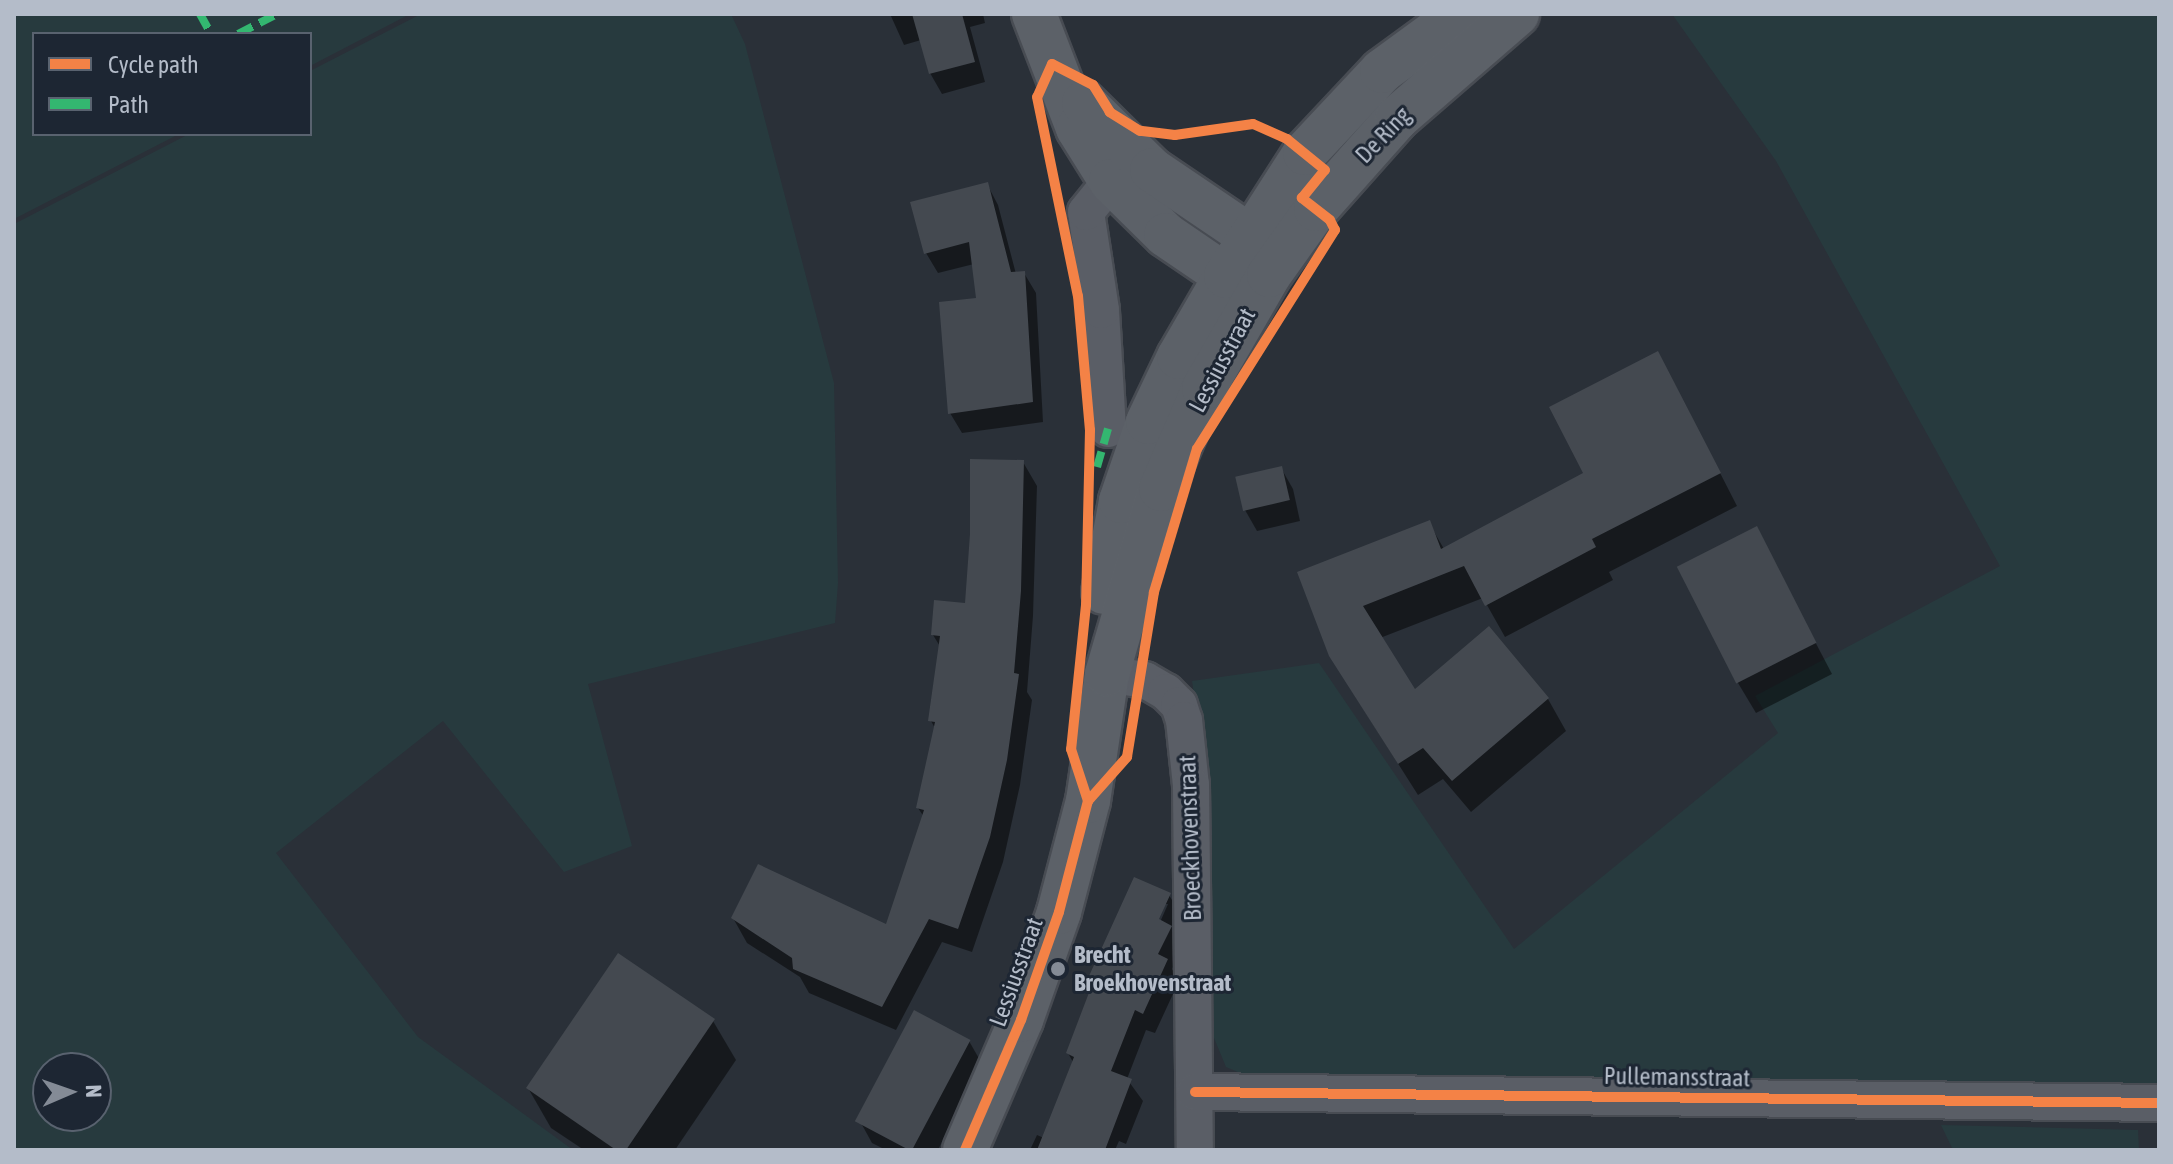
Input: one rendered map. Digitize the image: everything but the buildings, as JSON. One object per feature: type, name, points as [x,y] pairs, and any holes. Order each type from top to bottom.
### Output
[{"type":"main road","name":"Lessiusstraat","points":[[1034,14],[1078,128],[1111,181],[1166,235],[1226,276],[1179,357],[1148,422],[1121,501],[1105,583],[1102,623],[1107,674]]},
{"type":"main road","name":"De Ring","points":[[1260,256],[1305,153],[1382,71],[1460,14]]},
{"type":"main road","name":"De Ring","points":[[1260,256],[1316,209],[1397,118],[1517,14]]},
{"type":"main road","name":"Lessiusstraat","points":[[965,1150],[1021,1020],[1059,912],[1088,801],[1107,674],[1153,512],[1173,457],[1260,256],[1144,163],[1103,125],[1052,64]]},
{"type":"main road","points":[[1226,276],[1260,256]]},
{"type":"street","points":[[1108,429],[1101,310],[1086,212],[1111,181]]},
{"type":"street","name":"Broeckhovenstraat","points":[[1107,674],[1145,680],[1166,692],[1179,705],[1184,720],[1191,785],[1195,1150]]},
{"type":"street","name":"Pullemansstraat","points":[[1195,1092],[2159,1103]]},
{"type":"green space","points":[[14,14],[410,14],[312,65],[312,32],[32,32],[32,136],[175,136],[14,219]]},
{"type":"green space","points":[[421,14],[731,14],[745,44],[834,383],[838,583],[835,623],[588,684],[632,846],[564,872],[443,721],[276,853],[418,1037],[573,1150],[14,1150],[14,224],[185,136],[312,136],[312,70]]},
{"type":"green space","points":[[1672,14],[2159,14],[2159,1090],[1259,1081],[1226,1067],[1214,1038],[1205,766],[1192,681],[1319,663],[1514,949],[1778,733],[1755,696],[2000,566],[1776,161]]},
{"type":"green space","points":[[1941,1125],[2138,1130],[2139,1150],[1953,1150]]},
{"type":"marked path","points":[[200,14],[210,32]]},
{"type":"marked path","points":[[242,32],[277,14]]},
{"type":"marked path","points":[[1097,467],[1108,429]]},
{"type":"cycle path","points":[[1052,64],[1037,97],[1078,296],[1090,430],[1086,605],[1071,749],[1088,801]]},
{"type":"cycle path","points":[[965,1150],[1021,1020],[1059,912],[1088,801],[1127,757],[1154,592],[1197,449],[1335,230],[1330,220],[1302,198],[1325,170],[1287,139],[1253,124],[1175,135],[1140,131],[1110,112],[1093,85],[1052,64]]},
{"type":"cycle path","points":[[1195,1092],[2159,1103]]},
{"type":"place","name":"Brecht Broekhovenstraat","points":[[1058,969]]}]
